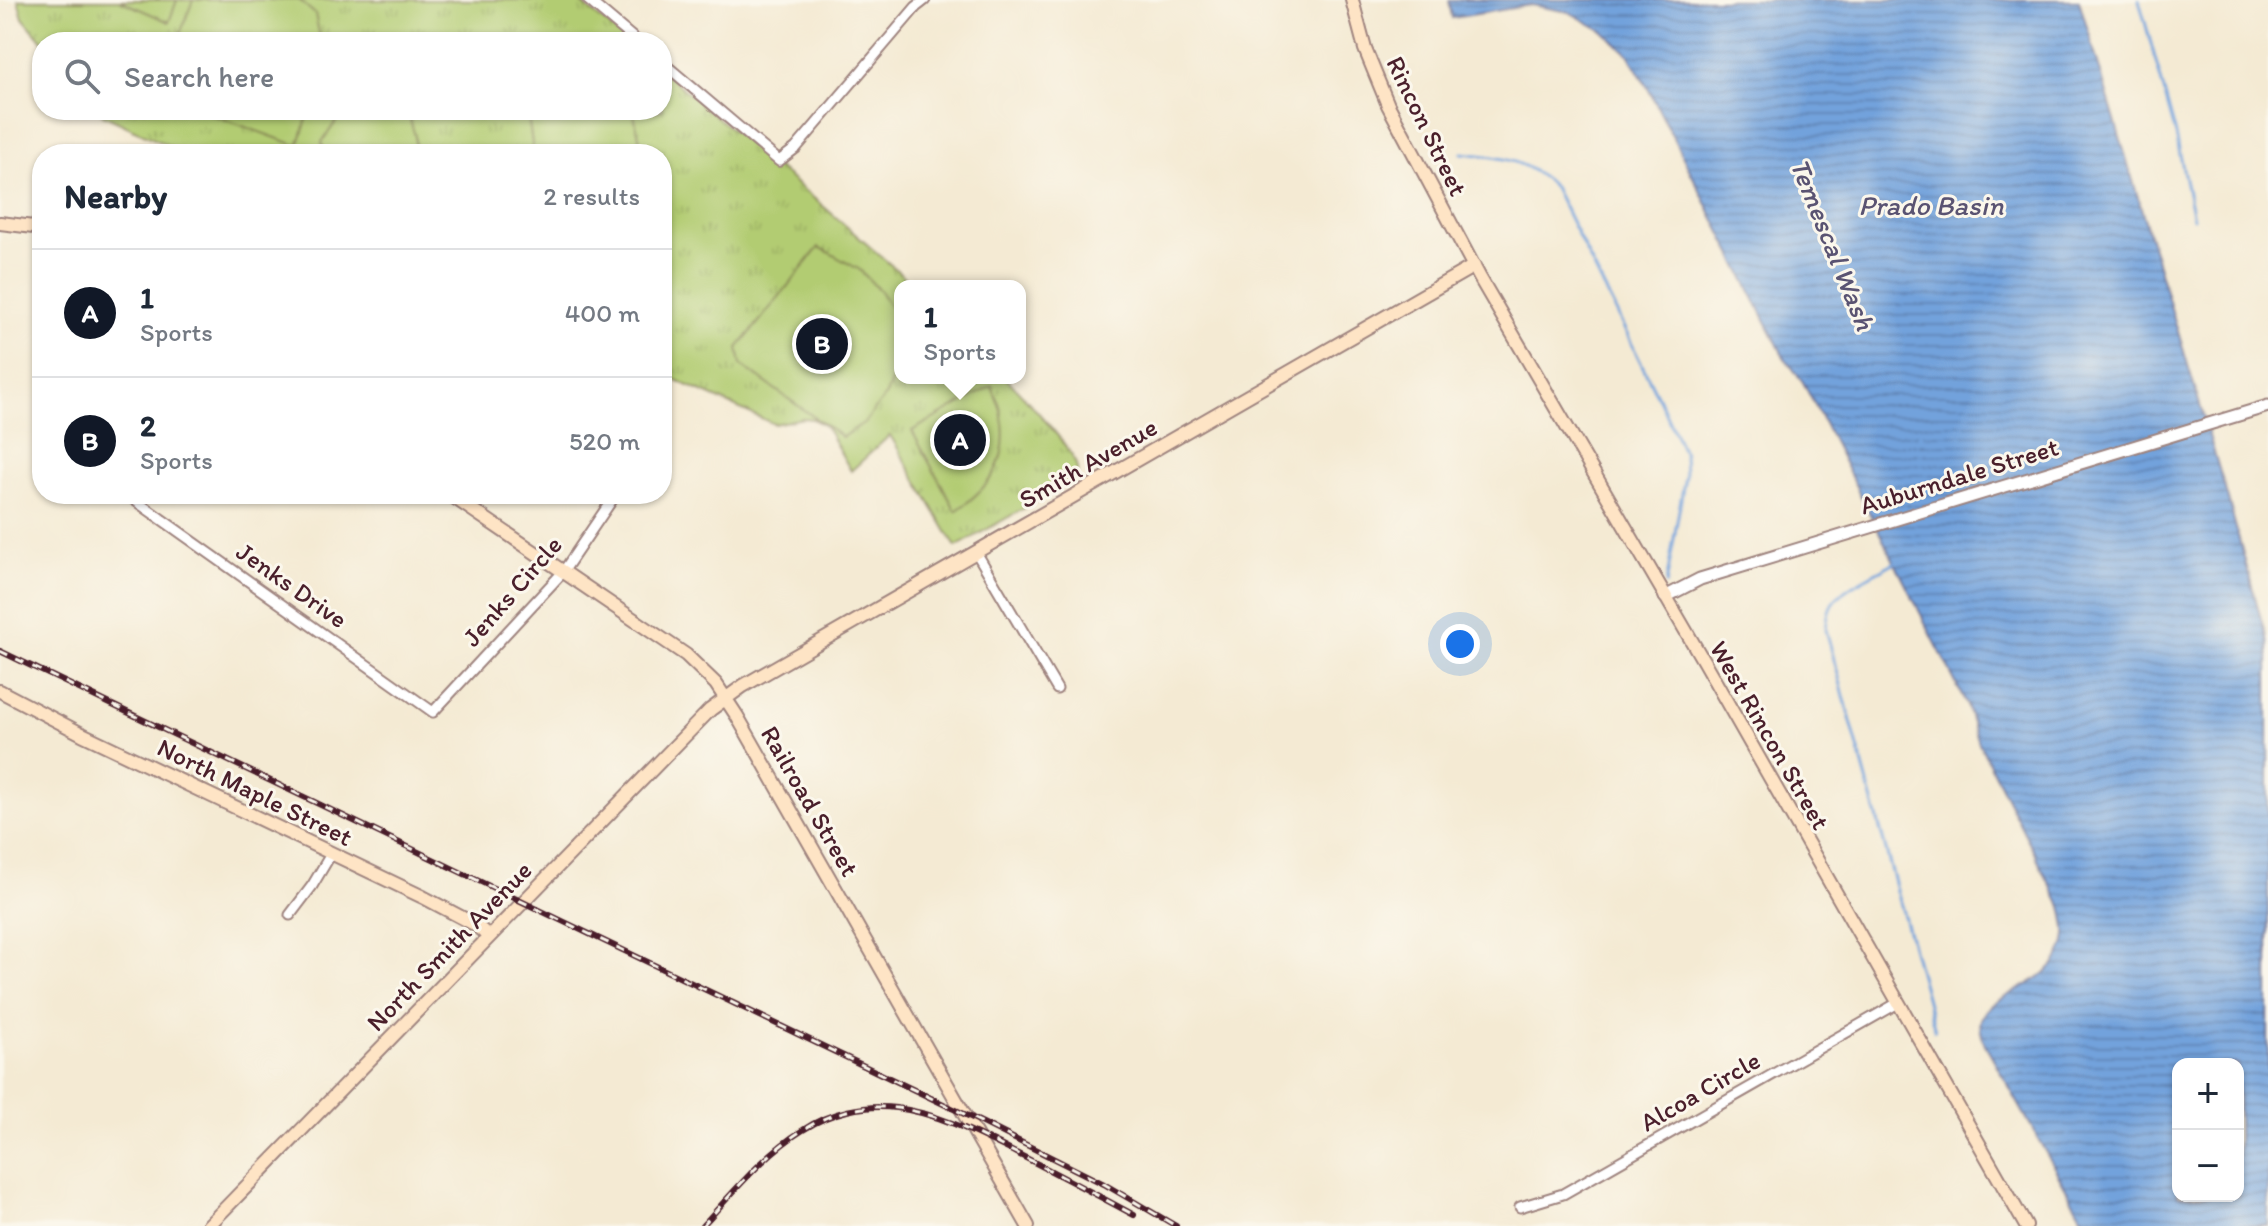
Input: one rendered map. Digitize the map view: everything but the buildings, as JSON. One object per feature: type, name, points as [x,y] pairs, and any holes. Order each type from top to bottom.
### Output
[{"type":"main road","name":"Rincon Street","points":[[1352,0],[1365,49],[1384,98],[1474,266]]},
{"type":"main road","points":[[0,223],[32,227]]},
{"type":"main road","name":"Smith Avenue","points":[[725,699],[1474,266]]},
{"type":"main road","name":"West Rincon Street","points":[[1474,266],[2026,1226]]},
{"type":"main road","name":"Railroad Street","points":[[464,504],[686,655],[703,670],[725,699],[1028,1226]]},
{"type":"main road","name":"North Maple Street","points":[[0,691],[82,734],[463,918],[488,936]]},
{"type":"main road","name":"North Smith Avenue","points":[[208,1226],[488,936],[710,710],[725,699]]},
{"type":"street","points":[[588,0],[626,32]]},
{"type":"street","points":[[672,70],[779,161],[796,148],[925,0]]},
{"type":"street","name":"Auburndale Street","points":[[1665,597],[1700,579],[2268,406]]},
{"type":"street","name":"Jenks Drive","points":[[140,504],[433,712]]},
{"type":"street","name":"Jenks Circle","points":[[433,712],[563,572],[609,504]]},
{"type":"street","points":[[976,552],[1057,689]]},
{"type":"street","points":[[290,915],[331,854]]},
{"type":"street","name":"Alcoa Circle","points":[[1520,1207],[1563,1194],[1898,1003]]},
{"type":"green space","points":[[18,0],[578,0],[616,32],[35,32],[23,18]]},
{"type":"green space","points":[[119,0],[177,0],[169,22]]},
{"type":"green space","points":[[193,0],[299,0],[315,14],[319,32],[181,32]]},
{"type":"green space","points":[[672,79],[908,280],[894,280],[894,384],[1012,384],[1068,449],[1077,474],[1072,481],[956,547],[890,435],[851,471],[824,425],[813,419],[774,424],[672,378],[672,144],[165,144],[114,120],[672,120]]},
{"type":"green space","points":[[226,120],[307,120],[299,144]]},
{"type":"green space","points":[[337,120],[410,120],[415,136],[415,144],[322,142]]},
{"type":"green space","points":[[528,120],[635,120],[640,141],[623,144],[532,144]]},
{"type":"green space","points":[[819,247],[860,270],[880,291],[894,313],[894,375],[886,395],[865,422],[842,437],[741,365],[738,348]]},
{"type":"green space","points":[[992,386],[1004,432],[1000,459],[988,482],[956,511],[912,431]]},
{"type":"water","name":"Prado Basin","points":[[1449,0],[2079,0],[2228,499],[2268,644],[2268,1226],[2087,1226],[1985,1044],[1980,1026],[1987,1009],[2052,967],[2061,953],[2066,935],[2063,910],[1976,737],[1967,705],[1803,382],[1784,357],[1647,86],[1628,54],[1603,31],[1569,12],[1531,5],[1452,18]]},
{"type":"waterway","points":[[2139,0],[2176,135],[2193,218]]},
{"type":"waterway","points":[[1462,153],[1500,158],[1522,165],[1554,187],[1659,399],[1684,454],[1685,476],[1666,584]]},
{"type":"waterway","points":[[1897,561],[1837,598],[1829,610],[1826,630],[1935,1030]]},
{"type":"railway","points":[[0,651],[983,1123],[1104,1184],[1176,1226]]},
{"type":"railway","points":[[702,1226],[775,1150],[789,1140],[825,1118],[872,1107],[927,1114],[958,1125],[1134,1215]]},
{"type":"place","name":"2","points":[[822,344]]},
{"type":"place","name":"1","points":[[960,440]]},
{"type":"water label","name":"Temescal Wash","points":[[1833,244]]}]
